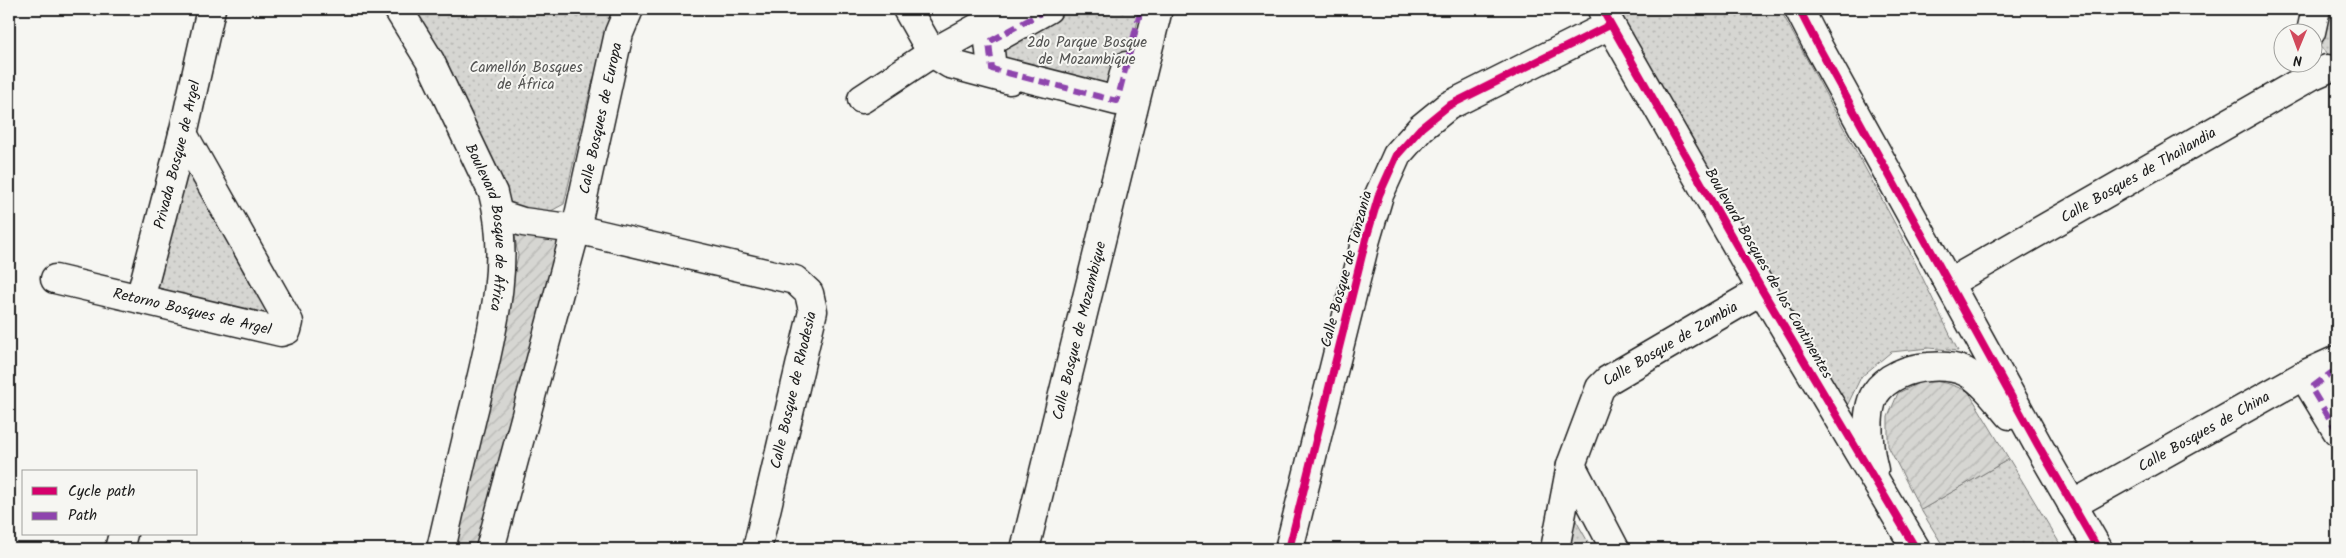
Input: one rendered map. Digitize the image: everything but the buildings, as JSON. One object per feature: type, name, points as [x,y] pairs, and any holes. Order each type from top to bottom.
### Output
[{"type":"street","name":"Privada Bosque de Argel","points":[[140,299],[183,134],[211,9]]},
{"type":"street","name":"Boulevard Bosque de África","points":[[398,9],[430,61],[493,193],[498,214],[502,254],[497,301],[486,357],[441,549]]},
{"type":"street","name":"Calle Bosques de Europa","points":[[576,229],[620,21],[630,9]]},
{"type":"street","points":[[907,9],[932,53],[950,64],[1133,113]]},
{"type":"street","points":[[862,99],[932,53],[1013,9]]},
{"type":"street","points":[[1048,9],[989,42],[992,69],[1117,102],[1141,9]]},
{"type":"street","name":"Calle Bosque de Mozambique","points":[[1025,549],[1158,9]]},
{"type":"street","points":[[1800,9],[1818,46],[2038,445],[2098,549]]},
{"type":"street","points":[[2313,22],[2316,9]]},
{"type":"street","name":"Boulevard Bosques de los Continentes","points":[[1606,17],[1762,290],[1916,549]]},
{"type":"street","name":"Calle Bosque de Tanzania","points":[[1289,549],[1366,239],[1379,194],[1397,155],[1421,128],[1448,106],[1606,17]]},
{"type":"street","name":"Calle Bosques de Thailandia","points":[[1949,282],[2311,76],[2326,64]]},
{"type":"street","name":"Retorno Bosques de Argel","points":[[55,279],[285,332],[289,327],[289,322],[183,134]]},
{"type":"street","name":"Calle Bosque de Rhodesia","points":[[498,214],[523,222],[576,229],[795,280],[809,293],[813,311],[757,549]]},
{"type":"street","points":[[490,549],[576,229]]},
{"type":"street","name":"Calle Bosque de Zambia","points":[[1554,549],[1571,465],[1597,393],[1603,384],[1762,290]]},
{"type":"street","name":"Calle Bosques de China","points":[[2072,504],[2296,380],[2337,360]]},
{"type":"street","points":[[1877,484],[1870,455],[1869,440],[1870,416],[1875,394],[1894,376],[1915,368],[1949,366],[1966,372],[1979,381],[2038,445]]},
{"type":"street","points":[[2337,371],[2331,373],[2311,388],[2337,431]]},
{"type":"street","points":[[2296,380],[2337,450]]},
{"type":"street","points":[[1571,465],[1615,549]]},
{"type":"green space","name":"Camellón Bosques de África","points":[[416,9],[613,9],[587,103],[564,204],[540,217],[514,211],[489,154]]},
{"type":"green space","name":"2do Parque Bosque de Mozambique","points":[[1048,9],[1141,9],[1117,101],[992,69],[989,42]]},
{"type":"green space","points":[[1618,9],[1780,9],[1909,250],[1958,351],[1929,348],[1891,352],[1861,377],[1846,408]]},
{"type":"green space","points":[[2330,9],[2337,9],[2337,62],[2324,51],[2324,24]]},
{"type":"green space","points":[[187,168],[275,321],[148,292]]},
{"type":"green space","points":[[508,228],[561,232],[477,549],[449,549],[518,256],[515,237]]},
{"type":"green space","points":[[1927,379],[1968,391],[2009,459],[1921,510],[1888,446],[1888,417],[1898,393]]},
{"type":"green space","points":[[2009,459],[2063,549],[1945,549],[1921,510]]},
{"type":"green space","points":[[1575,519],[1592,549],[1568,549]]},
{"type":"marked path","points":[[1048,9],[989,42],[992,69],[1117,101],[1141,9]]},
{"type":"marked path","points":[[2337,371],[2331,373],[2311,388],[2337,431]]},
{"type":"cycle path","points":[[1602,9],[1762,290],[1916,549]]},
{"type":"cycle path","points":[[1799,9],[2038,445],[2098,549]]},
{"type":"cycle path","points":[[1289,549],[1366,239],[1379,195],[1397,155],[1421,128],[1448,106],[1610,25]]}]
